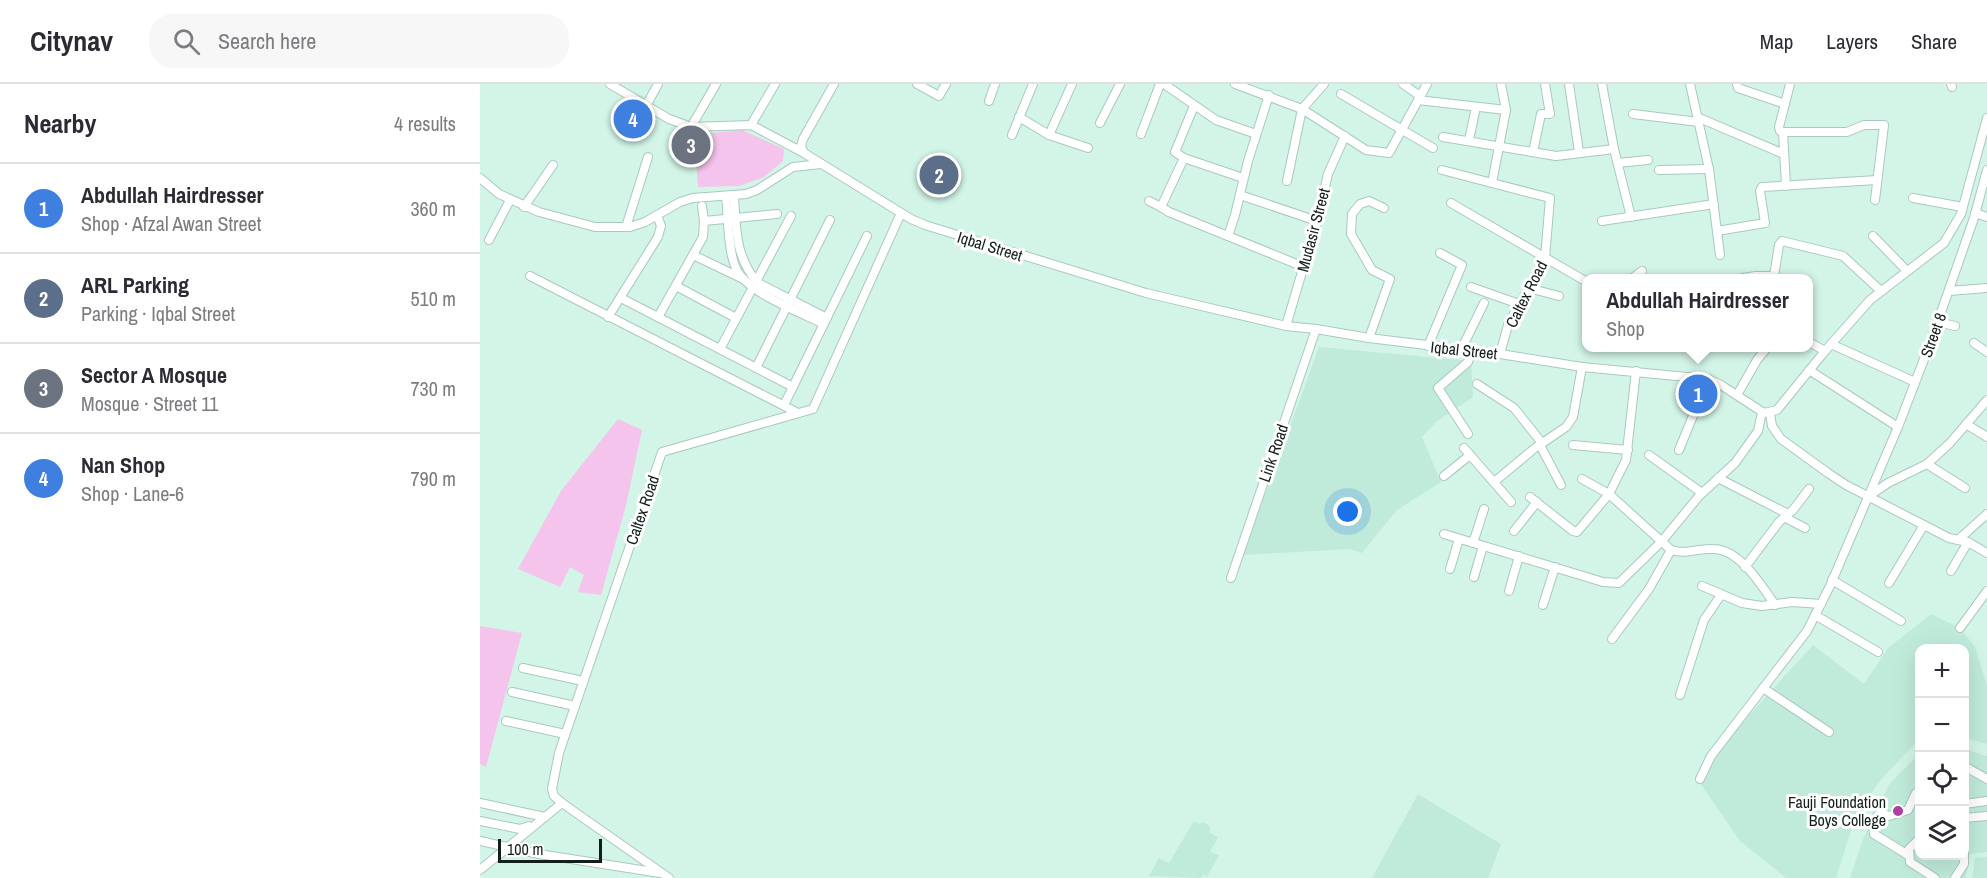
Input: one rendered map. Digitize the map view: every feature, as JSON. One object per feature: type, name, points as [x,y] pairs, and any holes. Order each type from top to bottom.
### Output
[{"type":"street","points":[[610,84],[645,106],[676,122],[692,127],[751,125],[775,84]]},
{"type":"street","points":[[645,106],[658,84]]},
{"type":"street","points":[[692,127],[716,84]]},
{"type":"street","points":[[804,153],[801,146],[803,139],[834,84]]},
{"type":"street","points":[[917,84],[939,96],[946,84]]},
{"type":"street","points":[[988,101],[995,84]]},
{"type":"street","points":[[1012,135],[1033,84]]},
{"type":"street","points":[[1049,135],[1072,84]]},
{"type":"street","points":[[1100,123],[1120,84]]},
{"type":"street","points":[[1141,134],[1162,84],[1216,120],[1256,134]]},
{"type":"street","points":[[1235,84],[1265,91],[1302,109],[1366,150],[1389,153],[1427,84]]},
{"type":"street","points":[[1287,181],[1302,109],[1324,84]]},
{"type":"street","points":[[1403,84],[1419,98],[1506,110]]},
{"type":"street","points":[[1442,170],[1492,183],[1506,110],[1501,84]]},
{"type":"street","points":[[1533,152],[1540,114],[1550,114],[1545,84]]},
{"type":"street","points":[[1569,84],[1579,153]]},
{"type":"street","points":[[1602,84],[1614,149],[1631,217]]},
{"type":"street","points":[[1690,84],[1709,169],[1720,255]]},
{"type":"street","points":[[1737,84],[1738,88],[1785,104]]},
{"type":"street","points":[[1786,186],[1782,132],[1779,127],[1790,84]]},
{"type":"street","points":[[1228,236],[1256,134],[1265,91]]},
{"type":"street","points":[[1341,94],[1432,148]]},
{"type":"street","points":[[1194,106],[1175,152],[1185,158],[1243,178]]},
{"type":"street","points":[[1469,140],[1476,107]]},
{"type":"street","points":[[1633,114],[1698,119],[1784,154]]},
{"type":"street","points":[[1019,117],[1049,135],[1088,148]]},
{"type":"street","points":[[1444,534],[1603,582],[1619,583],[1662,541],[1702,493],[1735,463],[1748,447],[1766,413],[1777,410],[1870,300],[1934,253],[1944,243],[1962,214],[1987,118]]},
{"type":"street","points":[[1782,132],[1847,132],[1864,124],[1883,124],[1875,200]]},
{"type":"street","name":"Iqbal Street","points":[[751,125],[804,153],[911,219],[932,228],[1135,290],[1286,326],[1369,339],[1582,366],[1708,379],[1766,413]]},
{"type":"street","name":"Mudasir Street","points":[[1286,326],[1317,221],[1328,174],[1345,136]]},
{"type":"street","points":[[1443,137],[1556,156],[1614,149]]},
{"type":"street","points":[[626,227],[648,157]]},
{"type":"street","points":[[1161,207],[1185,158]]},
{"type":"street","points":[[1618,163],[1648,160]]},
{"type":"street","points":[[480,178],[499,194],[524,207],[595,227],[626,227],[645,222],[686,200],[730,196],[757,190],[793,167],[821,164]]},
{"type":"street","points":[[524,207],[553,165]]},
{"type":"street","points":[[1659,170],[1709,169]]},
{"type":"street","name":"Street 8","points":[[1700,778],[1711,756],[1807,631],[1821,604],[1898,427],[1949,291],[1987,170]]},
{"type":"street","points":[[1717,231],[1762,225],[1766,221],[1760,188],[1878,180]]},
{"type":"street","name":"Caltex Road","points":[[1492,183],[1550,198],[1545,258],[1508,325],[1500,354]]},
{"type":"street","points":[[1240,195],[1317,221]]},
{"type":"street","points":[[730,196],[735,267],[744,280]]},
{"type":"street","points":[[1913,198],[1963,207]]},
{"type":"street","points":[[489,240],[510,200]]},
{"type":"street","points":[[1149,201],[1169,212],[1299,265],[1304,263]]},
{"type":"street","points":[[1369,339],[1390,279],[1372,270],[1351,234],[1352,214],[1360,204],[1369,201],[1384,208]]},
{"type":"street","points":[[1451,203],[1582,279]]},
{"type":"street","points":[[1602,221],[1714,204]]},
{"type":"street","points":[[658,317],[703,237],[702,206]]},
{"type":"street","name":"Caltex Road","points":[[562,803],[554,796],[552,789],[558,753],[662,452],[813,409],[901,213]]},
{"type":"street","points":[[1975,213],[1987,217]]},
{"type":"street","points":[[704,221],[777,214]]},
{"type":"street","points":[[608,317],[658,237],[661,226],[657,215]]},
{"type":"street","points":[[720,349],[790,216]]},
{"type":"street","points":[[732,219],[741,255],[754,284]]},
{"type":"street","points":[[756,368],[830,220]]},
{"type":"street","points":[[786,401],[867,236]]},
{"type":"street","points":[[1872,236],[1907,271]]},
{"type":"street","points":[[1774,274],[1779,245],[1782,241],[1843,256],[1881,291]]},
{"type":"street","points":[[1428,346],[1462,265],[1440,254]]},
{"type":"street","points":[[693,255],[825,321]]},
{"type":"street","points":[[1639,274],[1642,271]]},
{"type":"street","points":[[530,276],[798,413]]},
{"type":"street","points":[[676,286],[736,318]]},
{"type":"street","points":[[1471,287],[1519,304]]},
{"type":"street","points":[[1528,288],[1559,296]]},
{"type":"street","points":[[1949,291],[1987,288]]},
{"type":"street","points":[[621,298],[793,387]]},
{"type":"street","points":[[1461,350],[1484,303]]},
{"type":"street","points":[[1938,322],[1955,326]]},
{"type":"street","name":"Link Road","points":[[1231,578],[1316,329]]},
{"type":"street","points":[[1813,343],[1915,381]]},
{"type":"street","points":[[1974,343],[1987,352]]},
{"type":"street","points":[[1468,434],[1438,388],[1468,362],[1472,351]]},
{"type":"street","points":[[1737,395],[1764,352]]},
{"type":"street","points":[[1494,482],[1541,444],[1558,434],[1574,417],[1582,366]]},
{"type":"street","points":[[1809,370],[1898,427]]},
{"type":"street","points":[[1514,531],[1533,500],[1577,532],[1609,494],[1626,460],[1636,371]]},
{"type":"street","points":[[1679,450],[1708,379]]},
{"type":"street","points":[[1477,384],[1514,408],[1541,444],[1561,485]]},
{"type":"street","points":[[1869,496],[1888,483],[1927,464],[1950,443],[1987,400]]},
{"type":"street","points":[[1766,413],[1781,439],[1828,473],[1949,538],[1968,542],[1987,552]]},
{"type":"street","points":[[1966,424],[1987,437]]},
{"type":"street","points":[[1573,445],[1628,450]]},
{"type":"street","points":[[1444,476],[1467,452],[1511,502]]},
{"type":"street","points":[[1649,455],[1702,493]]},
{"type":"street","points":[[1927,464],[1965,488]]},
{"type":"street","points":[[1718,478],[1805,528]]},
{"type":"street","points":[[1582,479],[1609,494],[1671,550],[1682,553],[1717,549],[1723,551],[1754,573],[1775,605]]},
{"type":"street","points":[[1745,567],[1809,489]]},
{"type":"street","points":[[1473,543],[1484,509]]},
{"type":"street","points":[[1958,540],[1987,514]]},
{"type":"street","points":[[1889,583],[1924,525]]},
{"type":"street","points":[[1450,569],[1459,539]]},
{"type":"street","points":[[1951,571],[1968,542]]},
{"type":"street","points":[[1474,577],[1483,546]]},
{"type":"street","points":[[1612,639],[1649,590],[1671,550]]},
{"type":"street","points":[[1509,591],[1519,556]]},
{"type":"street","points":[[1544,605],[1555,567]]},
{"type":"street","points":[[1832,580],[1901,621]]},
{"type":"street","points":[[1702,586],[1742,603],[1762,606],[1792,602],[1821,604]]},
{"type":"street","points":[[1960,628],[1987,591]]},
{"type":"street","points":[[1680,695],[1704,620],[1721,595]]},
{"type":"street","points":[[1815,615],[1878,652]]},
{"type":"street","points":[[523,668],[583,681]]},
{"type":"street","points":[[1763,688],[1829,732]]},
{"type":"street","points":[[512,692],[575,706]]},
{"type":"street","points":[[506,721],[565,734]]},
{"type":"street","points":[[1969,768],[1987,778]]},
{"type":"street","points":[[1908,855],[1874,834],[1873,824],[1880,813],[1889,816],[1908,810],[1915,795]]},
{"type":"street","points":[[1969,803],[1987,801]]},
{"type":"street","points":[[480,803],[545,817]]},
{"type":"street","points":[[480,870],[562,803],[666,876]]},
{"type":"street","points":[[1969,818],[1987,816]]},
{"type":"street","points":[[480,821],[520,829],[536,824]]},
{"type":"street","points":[[480,841],[539,854],[666,876]]},
{"type":"street","points":[[1915,843],[1909,849],[1910,862],[1935,878]]},
{"type":"street","points":[[1955,878],[1964,860]]},
{"type":"shaded area","points":[[742,130],[784,149],[783,161],[764,177],[739,186],[698,187],[694,135]]},
{"type":"shaded area","points":[[1319,347],[1471,361],[1473,397],[1436,422],[1422,437],[1441,482],[1397,510],[1362,553],[1349,549],[1243,555]]},
{"type":"shaded area","points":[[618,419],[642,430],[626,505],[601,595],[578,592],[584,575],[570,567],[560,587],[518,569],[561,491]]},
{"type":"shaded area","points":[[1931,614],[1960,628],[1975,647],[1987,686],[1987,744],[1969,739],[1969,644],[1915,644],[1915,743],[1879,782],[1855,818],[1836,878],[1786,878],[1740,841],[1700,783],[1718,749],[1813,645],[1864,684],[1888,648]]},
{"type":"shaded area","points":[[480,626],[522,633],[486,767],[480,764]]},
{"type":"shaded area","name":"Fauji Foundation Boys College","points":[[1969,750],[1987,756],[1987,852],[1970,854],[1969,860]]},
{"type":"shaded area","name":"Fauji Foundation Boys College","points":[[1915,758],[1915,860],[1969,860],[1966,878],[1850,878],[1863,839],[1890,783]]},
{"type":"shaded area","points":[[1418,794],[1501,844],[1488,878],[1372,878]]},
{"type":"shaded area","points":[[1194,821],[1200,824],[1203,822],[1211,827],[1209,832],[1218,837],[1210,852],[1219,855],[1207,877],[1203,875],[1201,878],[1149,876],[1159,858],[1169,863]]},
{"type":"shaded area","points":[[1987,857],[1987,878],[1972,878],[1975,858]]},
{"type":"place","name":"Nan Shop","points":[[633,119]]},
{"type":"place","name":"Sector A Mosque","points":[[691,145]]},
{"type":"place","name":"ARL Parking","points":[[939,175]]},
{"type":"place","name":"Abdullah Hairdresser","points":[[1698,394]]},
{"type":"place","name":"Fauji Foundation Boys College","points":[[1898,811]]}]
